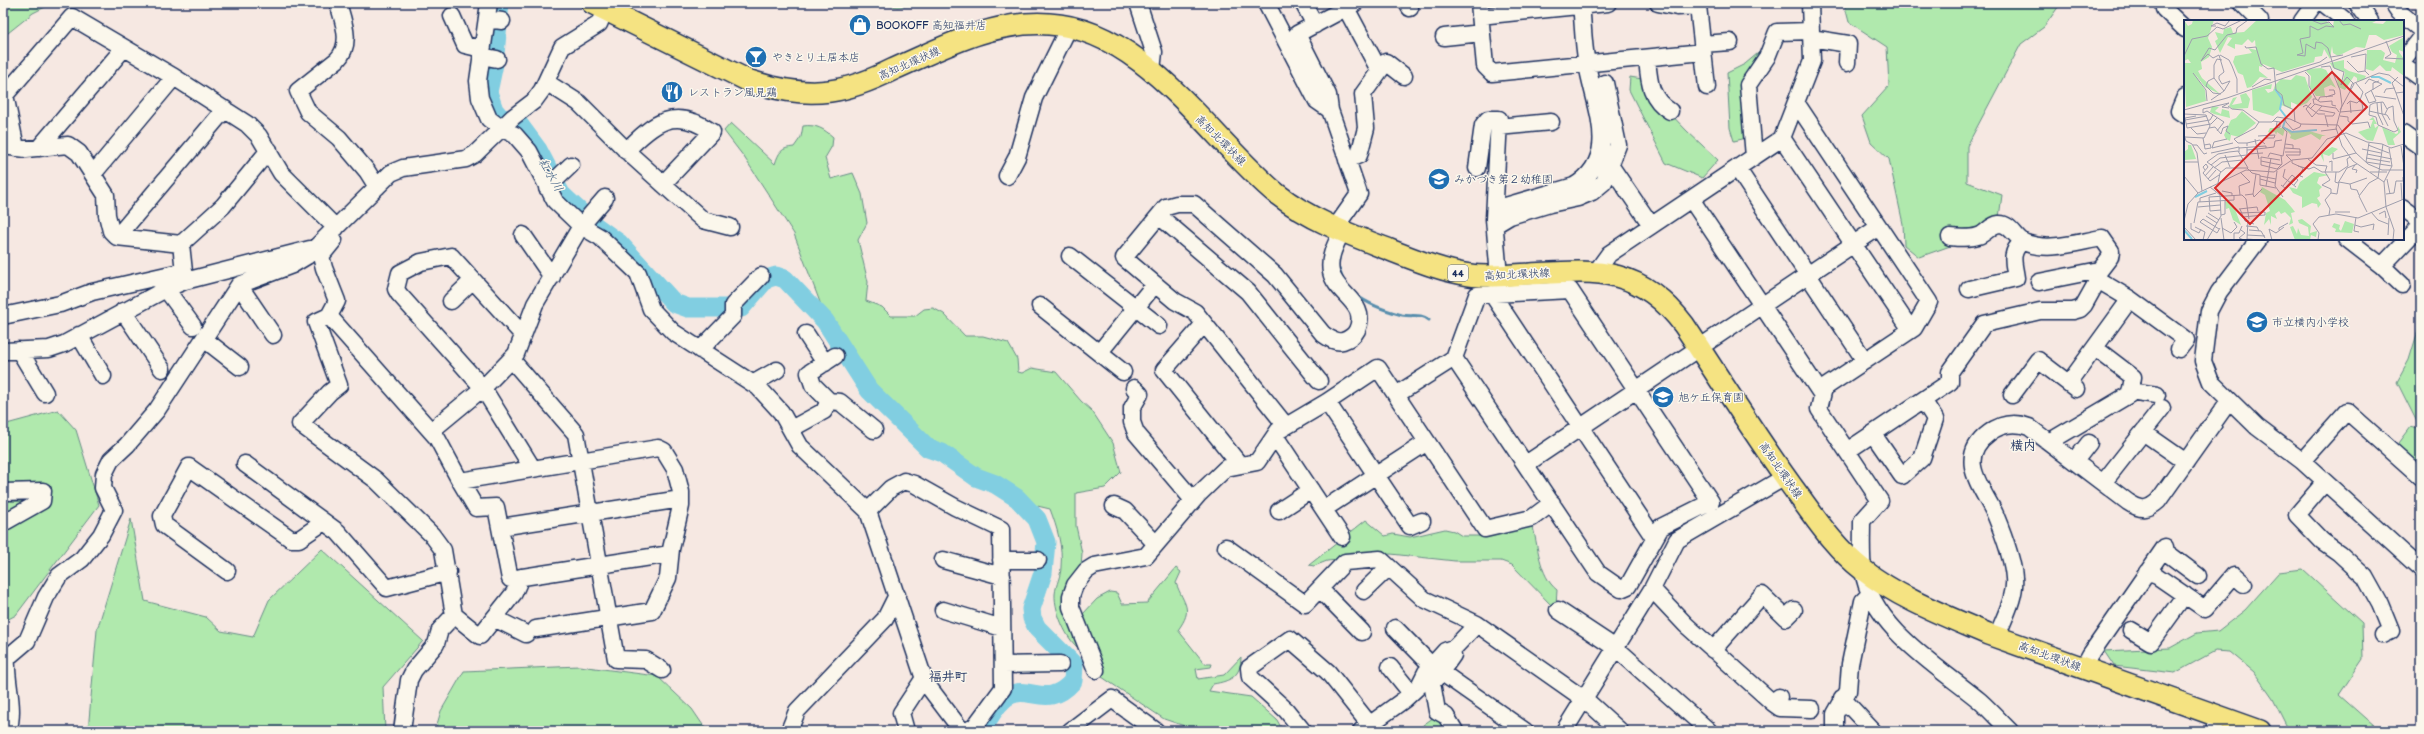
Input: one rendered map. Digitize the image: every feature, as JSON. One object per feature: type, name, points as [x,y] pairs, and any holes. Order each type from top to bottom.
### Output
[{"type":"main road","name":"高知北環状線","points":[[602,5],[747,80],[770,88],[813,92],[851,87],[971,35],[1000,26],[1050,24],[1069,27],[1103,38],[1127,51],[1152,70],[1278,195],[1338,229],[1449,271],[1475,276],[1495,285],[1582,270],[1627,278],[1661,300],[1673,311],[1785,477],[1824,531],[1863,571],[1946,616],[1997,637],[2083,668],[2216,723],[2260,731]]},
{"type":"street","points":[[338,3],[346,36],[342,53],[337,60],[298,91],[308,112],[339,138],[367,171],[377,187]]},
{"type":"street","points":[[489,3],[493,20],[486,55],[478,81],[480,98],[489,119],[507,123],[529,151],[555,201],[581,226],[600,237],[638,273],[651,309],[673,332],[754,384],[775,405],[800,446],[868,511],[898,595],[924,678],[938,701],[962,731]]},
{"type":"street","points":[[1138,3],[1154,52],[1152,70]]},
{"type":"street","points":[[1266,3],[1317,101],[1330,110]]},
{"type":"street","points":[[1303,3],[1315,25]]},
{"type":"street","points":[[1608,3],[1479,9],[1486,66],[1492,73],[1587,64],[1647,58],[1730,42]]},
{"type":"street","points":[[1658,3],[1677,8],[1698,6],[1706,87]]},
{"type":"street","points":[[1596,272],[1609,254],[1782,138],[1797,104],[1812,61],[1810,3]]},
{"type":"street","points":[[2163,3],[2164,8],[2184,28]]},
{"type":"street","points":[[2242,3],[2259,20]]},
{"type":"street","points":[[2303,20],[2315,3]]},
{"type":"street","points":[[2323,3],[2345,20]]},
{"type":"street","points":[[2357,3],[2369,20]]},
{"type":"street","points":[[2392,3],[2399,12],[2421,30]]},
{"type":"street","points":[[1495,217],[1574,186],[1591,173],[1598,159],[1603,139],[1600,117],[1587,64],[1581,4]]},
{"type":"street","points":[[8,731],[11,704],[6,670],[7,658],[27,641],[46,597],[59,576],[82,559],[101,535],[114,510],[103,488],[104,474],[111,460],[157,410],[239,285],[292,265],[317,247],[391,173],[402,168],[466,159],[476,154],[507,123],[534,101],[546,82],[562,47],[599,24],[602,5]]},
{"type":"street","points":[[1342,537],[1311,490],[1281,431],[1204,324],[1194,312],[1175,301],[1124,258],[1166,207],[1177,204],[1194,204],[1275,275],[1323,334],[1329,338],[1341,342],[1350,339],[1356,333],[1361,317],[1358,308],[1337,283],[1331,273],[1330,258],[1338,229],[1359,194],[1330,110],[1328,95],[1297,34],[1350,5],[1379,70]]},
{"type":"street","points":[[452,16],[465,45],[486,55]]},
{"type":"street","points":[[269,150],[223,206],[181,244],[117,237],[111,231],[107,215],[106,195],[79,152],[68,145],[39,148],[9,147],[5,95],[72,17],[174,77],[247,124],[259,136],[269,150],[281,173],[340,224],[348,225],[321,256],[337,301],[329,316],[316,322],[339,385],[330,392],[300,424],[376,480],[432,535],[443,550],[448,572],[454,615],[480,636],[514,593],[522,577]]},
{"type":"street","points":[[1007,176],[1017,157],[1034,98],[1069,27]]},
{"type":"street","points":[[1754,157],[1748,85],[1767,57],[1777,32],[1811,34],[1848,44],[1847,63]]},
{"type":"street","points":[[1444,37],[1482,33]]},
{"type":"street","points":[[2404,59],[2421,37]]},
{"type":"street","points":[[39,148],[124,48]]},
{"type":"street","points":[[1647,58],[1653,95],[1661,106],[1670,111]]},
{"type":"street","points":[[1347,160],[1359,155],[1366,128],[1363,94],[1379,70],[1386,62],[1404,76]]},
{"type":"street","points":[[2404,66],[2421,78]]},
{"type":"street","points":[[93,174],[174,77]]},
{"type":"street","points":[[546,82],[579,103],[626,151],[703,220],[730,228]]},
{"type":"street","points":[[1495,217],[1510,216],[1550,204],[1578,198],[1592,192],[1604,182],[1618,145],[1605,83]]},
{"type":"street","points":[[2184,99],[2179,111],[2184,114]]},
{"type":"street","points":[[1797,104],[1929,302],[1911,330],[1824,388],[1822,395],[1819,409],[1880,501],[1862,521],[1863,571],[1871,594],[1885,618],[1916,650],[1981,702],[2010,731]]},
{"type":"street","points":[[117,237],[225,109]]},
{"type":"street","points":[[626,151],[645,132],[667,119],[677,117],[690,121],[712,132],[663,184]]},
{"type":"street","points":[[1477,168],[1483,125],[1488,120],[1499,119],[1495,217],[1495,285],[1581,428],[1654,538]]},
{"type":"street","points":[[1498,127],[1551,122]]},
{"type":"street","points":[[2404,135],[2421,147]]},
{"type":"street","points":[[1782,138],[1911,330]]},
{"type":"street","points":[[547,188],[571,165]]},
{"type":"street","points":[[1610,165],[1651,226]]},
{"type":"street","points":[[1737,168],[1865,361]]},
{"type":"street","points":[[432,431],[483,388],[516,354],[535,304],[581,226],[605,198]]},
{"type":"street","points":[[1691,199],[1822,395]]},
{"type":"street","points":[[2404,209],[2421,221]]},
{"type":"street","points":[[1158,216],[1248,292],[1320,380]]},
{"type":"street","points":[[1847,451],[1950,382],[1950,372],[1984,324],[2040,311],[2074,311],[2080,309],[2084,305],[2110,257],[2111,251],[2102,238],[2046,247],[2022,242],[2008,226],[2000,224],[1991,227],[1979,236],[1950,237]]},
{"type":"street","points":[[2382,266],[2421,225]]},
{"type":"street","points":[[1526,464],[1879,227]]},
{"type":"street","points":[[523,235],[552,276]]},
{"type":"street","points":[[2258,240],[2219,292],[2206,319],[2203,361],[2211,382],[2256,426],[2302,461],[2421,569]]},
{"type":"street","points":[[2348,240],[2382,266],[2402,285]]},
{"type":"street","points":[[1969,289],[2016,278],[2012,254],[2015,247],[2022,242]]},
{"type":"street","points":[[181,244],[184,276]]},
{"type":"street","points":[[3,316],[60,304],[92,292],[184,276],[317,247]]},
{"type":"street","points":[[523,335],[451,256],[421,262],[400,273],[396,289],[483,388],[533,469]]},
{"type":"street","points":[[1070,256],[1159,326]]},
{"type":"street","points":[[2039,282],[2094,271],[2098,277],[2186,340],[2179,349]]},
{"type":"street","points":[[8,354],[49,349],[64,344],[166,289],[184,276]]},
{"type":"street","points":[[700,350],[761,276]]},
{"type":"street","points":[[451,301],[473,280]]},
{"type":"street","points":[[1099,353],[1155,284]]},
{"type":"street","points":[[239,285],[273,335]]},
{"type":"street","points":[[1396,395],[1454,358],[1477,295],[1495,285],[1570,290],[1710,502],[1660,527],[1628,586],[1621,589],[1598,573],[1454,358]]},
{"type":"street","points":[[166,289],[194,326]]},
{"type":"street","points":[[2012,395],[2038,360],[2073,387],[2095,348],[2130,299]]},
{"type":"street","points":[[1040,306],[1124,372]]},
{"type":"street","points":[[123,311],[162,369]]},
{"type":"street","points":[[329,316],[432,431],[476,508],[496,507],[510,579],[670,554]]},
{"type":"street","points":[[1204,324],[1164,370],[1240,465]]},
{"type":"street","points":[[806,334],[830,360],[809,373],[813,385],[829,401],[840,402],[874,430]]},
{"type":"street","points":[[79,335],[103,376]]},
{"type":"street","points":[[204,339],[240,367]]},
{"type":"street","points":[[2049,442],[2130,394],[2133,376],[2095,348]]},
{"type":"street","points":[[8,354],[46,393]]},
{"type":"street","points":[[511,359],[576,434],[616,660],[646,660],[662,670]]},
{"type":"street","points":[[1096,670],[1071,607],[1071,596],[1075,585],[1086,571],[1094,566],[1146,556],[1193,500],[1226,468],[1257,462],[1281,431],[1378,368],[1485,529],[1532,518],[1552,503]]},
{"type":"street","points":[[754,384],[777,370]]},
{"type":"street","points":[[1134,388],[1140,394],[1132,408],[1132,422],[1136,433],[1193,500]]},
{"type":"street","points":[[2103,483],[2143,432],[2160,401],[2130,391]]},
{"type":"street","points":[[1873,434],[1902,476],[1922,458],[1935,419],[1923,400]]},
{"type":"street","points":[[791,429],[824,411],[829,401]]},
{"type":"street","points":[[1997,637],[2013,593],[2014,578],[1999,523],[1974,475],[1973,459],[1976,449],[1986,435],[2008,424],[2018,423],[2029,427],[2135,506],[2150,508],[2158,501],[2230,401]]},
{"type":"street","points":[[1327,402],[1410,526],[1422,521]]},
{"type":"street","points":[[2302,461],[2347,411],[2421,477]]},
{"type":"street","points":[[2143,432],[2186,462]]},
{"type":"street","points":[[1324,510],[1427,442]]},
{"type":"street","points":[[2075,462],[2089,443]]},
{"type":"street","points":[[460,481],[658,448],[664,451],[675,469],[681,499],[670,554],[668,578],[652,611],[531,631],[494,618]]},
{"type":"street","points":[[245,464],[338,532],[387,588],[448,572]]},
{"type":"street","points":[[227,571],[164,526],[162,516],[189,467],[291,539],[299,539],[324,522]]},
{"type":"street","points":[[1564,731],[1617,649],[1652,589],[1677,540],[1785,477]]},
{"type":"street","points":[[868,511],[898,483],[919,480],[955,507],[1001,528],[1003,688],[975,726],[967,731]]},
{"type":"street","points":[[2325,482],[2297,515],[2322,541],[2339,553],[2365,577],[2380,604],[2391,631],[2383,635]]},
{"type":"street","points":[[3,492],[34,490],[43,491],[44,497],[42,501],[3,523]]},
{"type":"street","points":[[1279,512],[1311,490]]},
{"type":"street","points":[[501,527],[681,499]]},
{"type":"street","points":[[1114,506],[1125,511],[1156,544]]},
{"type":"street","points":[[1226,547],[1300,602],[1305,604],[1345,562],[1380,559],[1424,599],[1477,624],[1584,700],[1620,731]]},
{"type":"street","points":[[2083,668],[2164,549],[2198,576]]},
{"type":"street","points":[[943,560],[1002,576]]},
{"type":"street","points":[[1001,560],[1038,560]]},
{"type":"street","points":[[1364,591],[1389,567]]},
{"type":"street","points":[[2147,572],[2157,576],[2205,609],[2234,576],[2244,584]]},
{"type":"street","points":[[1320,589],[1362,632]]},
{"type":"street","points":[[1652,589],[1686,625],[1713,650],[1776,700],[1780,708],[1812,710]]},
{"type":"street","points":[[1835,731],[1836,714],[1842,698],[1848,690],[1850,664],[1863,601],[1871,594]]},
{"type":"street","points":[[789,731],[797,711],[885,619],[898,595]]},
{"type":"street","points":[[1713,650],[1762,595],[1786,618],[1794,610]]},
{"type":"street","points":[[2131,630],[2152,642],[2185,595]]},
{"type":"street","points":[[943,610],[1002,628]]},
{"type":"street","points":[[1558,610],[1617,649],[1709,731]]},
{"type":"street","points":[[402,731],[409,680],[414,670],[436,644],[440,630],[454,615]]},
{"type":"street","points":[[1303,731],[1286,710],[1250,677],[1249,668],[1290,639],[1328,672],[1365,728],[1411,693],[1436,669],[1453,656],[1455,647],[1477,624]]},
{"type":"street","points":[[1395,628],[1436,669],[1525,731]]},
{"type":"street","points":[[1003,665],[1060,664]]},
{"type":"street","points":[[1390,667],[1411,693]]},
{"type":"street","points":[[1436,669],[1432,683],[1437,711],[1446,716],[1455,731]]},
{"type":"street","points":[[906,731],[901,713],[924,678]]},
{"type":"street","points":[[1842,698],[1873,731]]},
{"type":"street","points":[[1070,731],[1112,699],[1156,731]]},
{"type":"green space","points":[[3,3],[53,3],[33,13],[3,37]]},
{"type":"green space","points":[[877,3],[940,3],[897,7]]},
{"type":"green space","points":[[1844,3],[2061,3],[2044,27],[2021,44],[1967,146],[1967,182],[2002,195],[1998,225],[1956,244],[1919,257],[1904,245],[1903,224],[1889,159],[1871,142],[1862,116],[1889,86],[1887,47],[1849,22]]},
{"type":"green space","points":[[1770,43],[1748,99],[1751,137],[1734,141],[1730,128],[1727,73],[1745,64]]},
{"type":"green space","points":[[1630,77],[1642,79],[1662,105],[1718,160],[1702,178],[1666,163],[1629,90]]},
{"type":"green space","points":[[731,123],[775,164],[781,151],[786,148],[794,147],[801,137],[803,126],[820,128],[833,137],[832,146],[825,158],[831,179],[853,173],[862,194],[867,223],[858,240],[868,282],[866,301],[882,307],[891,316],[915,316],[924,309],[933,308],[944,314],[965,336],[983,336],[1008,343],[1017,359],[1018,372],[1022,373],[1032,368],[1056,372],[1081,401],[1092,411],[1113,443],[1121,472],[1105,488],[1076,493],[1076,526],[1082,553],[1081,567],[1065,592],[1087,653],[1080,650],[1069,637],[1057,610],[1055,594],[1061,570],[1061,552],[1057,530],[1050,509],[1029,504],[997,476],[972,471],[933,445],[870,388],[826,318],[794,234],[744,157],[724,131]]},
{"type":"green space","points":[[2421,321],[2420,428],[2397,382],[2409,360]]},
{"type":"green space","points":[[58,410],[76,430],[99,505],[16,615],[3,622],[3,558],[8,548],[3,541],[3,425]]},
{"type":"green space","points":[[2411,427],[2421,430],[2421,470],[2396,447]]},
{"type":"green space","points":[[131,519],[145,601],[206,617],[221,631],[253,637],[269,600],[322,549],[423,641],[383,687],[385,731],[88,731],[97,630]]},
{"type":"green space","points":[[1366,520],[1385,536],[1393,534],[1410,537],[1445,529],[1454,531],[1462,536],[1488,536],[1532,523],[1540,560],[1546,577],[1557,590],[1556,605],[1554,608],[1512,565],[1501,561],[1455,561],[1391,554],[1327,561],[1314,566],[1309,565]]},
{"type":"green space","points":[[1176,568],[1181,572],[1176,583],[1187,611],[1183,623],[1178,630],[1205,664],[1212,664],[1211,667],[1196,669],[1198,679],[1224,675],[1241,657],[1241,663],[1237,673],[1230,679],[1213,684],[1209,691],[1251,697],[1277,720],[1283,731],[1199,731],[1164,719],[1102,677],[1105,672],[1082,615],[1097,599],[1110,592],[1117,593],[1122,604],[1147,603]]},
{"type":"green space","points":[[2303,569],[2362,623],[2363,659],[2339,695],[2374,726],[2375,731],[2289,731],[2273,699],[2254,672],[2230,652],[2215,651],[2175,673],[2114,666],[2104,651],[2170,648],[2197,633],[2218,631],[2245,610],[2279,572]]},
{"type":"green space","points":[[579,666],[657,676],[692,709],[707,731],[435,731],[441,711],[464,671]]},
{"type":"green space","points":[[1437,715],[1448,731],[1420,731],[1423,725]]},
{"type":"waterway","name":"紅水川","points":[[500,3],[494,64],[488,92],[494,110],[500,117],[518,123],[538,150],[561,194],[594,225],[619,243],[674,303],[688,308],[741,308],[766,279],[776,276],[785,279],[825,321],[869,390],[928,448],[942,453],[976,477],[995,484],[1017,498],[1037,519],[1046,542],[1043,573],[1031,609],[1032,618],[1037,628],[1074,665],[1073,681],[1064,690],[1047,696],[1025,693],[1010,695],[997,706],[982,731]]},
{"type":"waterway","points":[[1339,258],[1338,266],[1343,280]]},
{"type":"waterway","points":[[1356,295],[1372,304],[1390,311],[1406,316],[1423,317],[1429,320]]},
{"type":"place","name":"BOOKOFF 高知福井店","points":[[860,25]]},
{"type":"place","name":"やきとり土居本店","points":[[756,57]]},
{"type":"place","name":"レストラン風見鶏","points":[[672,92]]},
{"type":"place","name":"みかづき第２幼稚園","points":[[1439,179]]},
{"type":"place","name":"市立横内小学校","points":[[2257,322]]},
{"type":"place","name":"旭ケ丘保育園","points":[[1663,397]]},
{"type":"district","name":"横内","points":[[2023,445]]},
{"type":"district","name":"福井町","points":[[948,676]]}]
